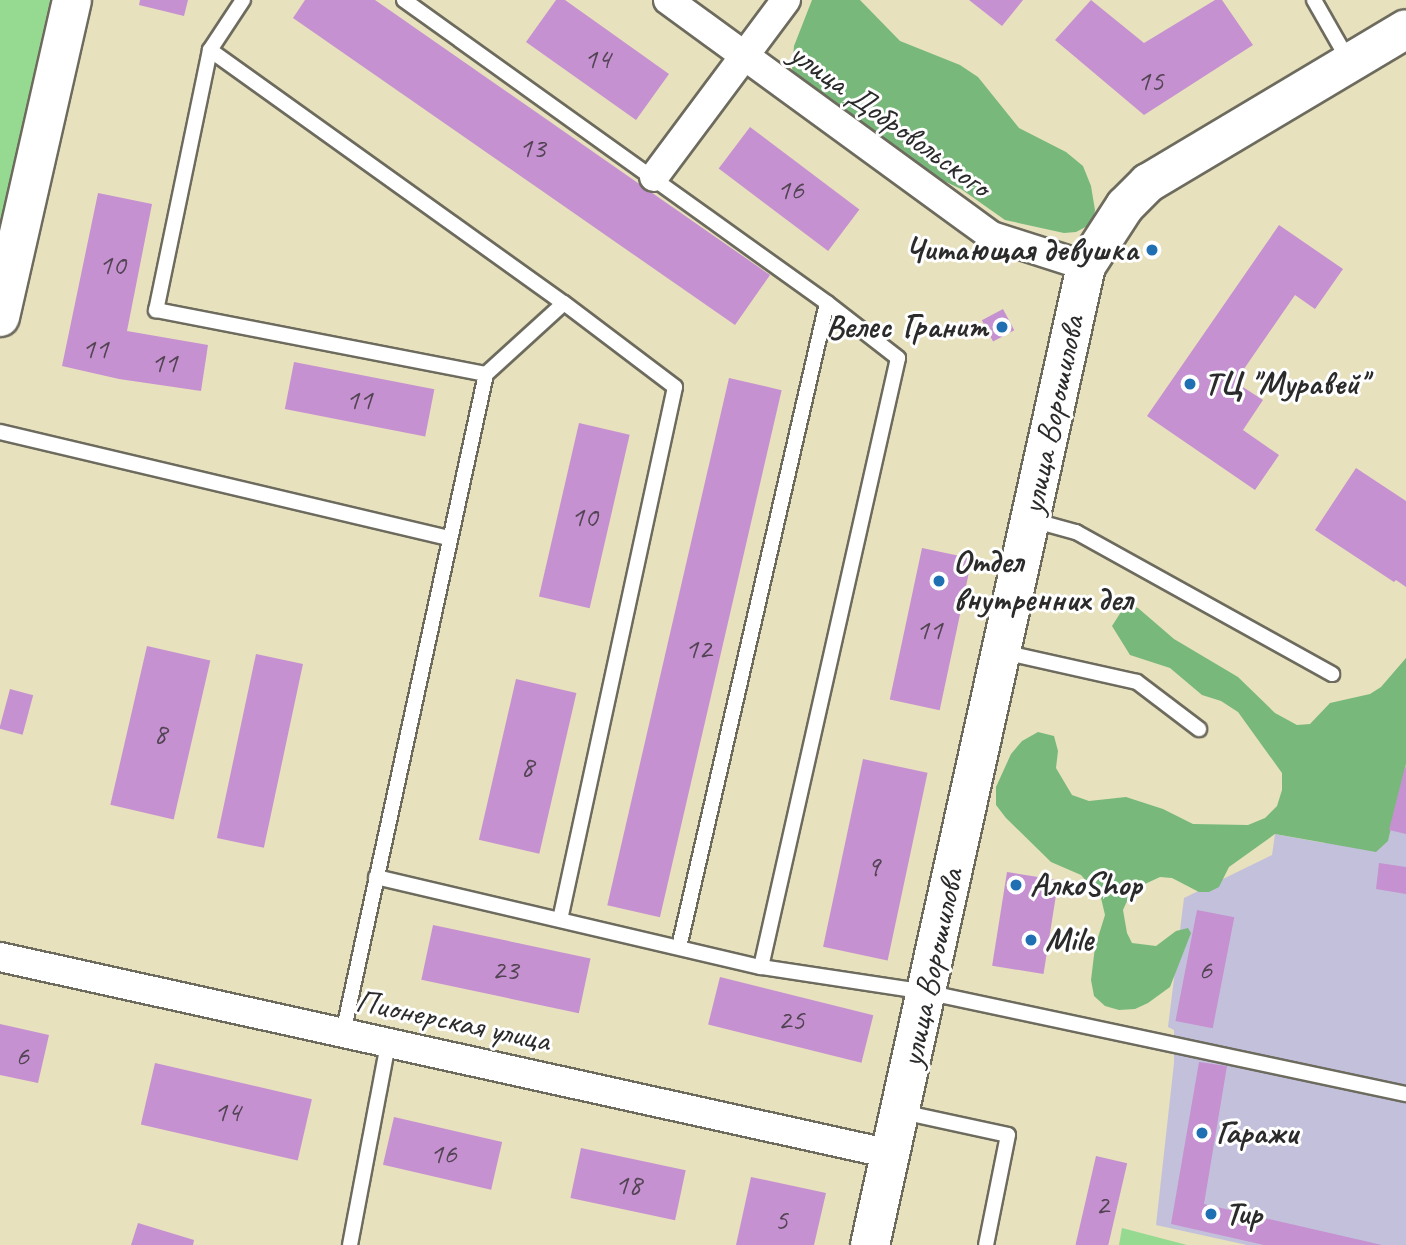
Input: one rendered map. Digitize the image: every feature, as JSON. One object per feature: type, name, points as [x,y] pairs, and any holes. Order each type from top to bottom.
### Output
[{"type":"main road","points":[[0,317],[72,0]]},
{"type":"main road","name":"улица Ворошилова","points":[[870,1245],[1086,266],[1125,206],[1148,183],[1351,65],[1406,29]]},
{"type":"street","name":"улица Добровольского","points":[[668,0],[992,236],[1086,266]]},
{"type":"street","points":[[654,177],[786,0]]},
{"type":"street","name":"Пионерская улица","points":[[0,957],[891,1154]]},
{"type":"lane","points":[[243,0],[209,50],[156,310],[486,374]]},
{"type":"lane","points":[[404,0],[654,177],[898,358],[761,967]]},
{"type":"lane","points":[[1314,0],[1351,65]]},
{"type":"lane","points":[[209,50],[564,303],[675,387],[560,920]]},
{"type":"lane","points":[[343,1033],[486,374],[564,303]]},
{"type":"lane","points":[[679,947],[827,303]]},
{"type":"lane","points":[[0,432],[450,538]]},
{"type":"lane","points":[[1030,519],[1076,532],[1332,674]]},
{"type":"lane","points":[[1002,652],[1137,682],[1199,729]]},
{"type":"lane","points":[[376,877],[761,967],[926,992],[1406,1094]]},
{"type":"lane","points":[[350,1245],[388,1043]]},
{"type":"lane","points":[[900,1111],[1008,1135],[986,1245]]},
{"type":"shaded area","points":[[1406,764],[1406,1245],[1247,1245],[1156,1225],[1174,1063],[1174,1030],[1168,1027],[1184,898],[1272,855],[1275,834],[1324,843],[1357,835],[1388,840]]},
{"type":"green space","points":[[0,0],[50,0],[0,226]]},
{"type":"green space","points":[[812,0],[860,0],[900,41],[960,65],[978,77],[1019,128],[1066,152],[1083,166],[1091,186],[1095,210],[1093,223],[1076,232],[1064,233],[1005,220],[961,189],[927,173],[891,143],[798,80],[792,69],[794,46]]},
{"type":"green space","points":[[1126,604],[1138,608],[1174,639],[1238,677],[1275,713],[1297,725],[1310,724],[1330,703],[1370,694],[1381,687],[1406,658],[1406,764],[1388,841],[1376,852],[1275,834],[1229,867],[1219,887],[1209,892],[1199,892],[1172,878],[1160,877],[1132,890],[1123,910],[1127,933],[1132,943],[1156,946],[1176,931],[1188,928],[1191,933],[1170,987],[1135,1009],[1119,1010],[1105,1006],[1094,996],[1091,980],[1095,947],[1105,915],[1101,898],[1081,875],[1051,862],[996,805],[996,787],[1011,754],[1022,741],[1038,732],[1054,736],[1058,751],[1056,768],[1072,795],[1089,801],[1126,797],[1163,809],[1193,824],[1248,825],[1265,818],[1277,806],[1282,790],[1282,773],[1238,712],[1221,701],[1202,695],[1170,668],[1130,655],[1112,626]]},
{"type":"green space","points":[[1122,1228],[1187,1245],[1119,1245]]},
{"type":"building","points":[[140,0],[188,0],[184,16],[139,5]]},
{"type":"building","points":[[305,0],[375,0],[770,275],[735,325],[293,18]]},
{"type":"building","points":[[556,0],[565,0],[669,74],[636,120],[526,42]]},
{"type":"building","points":[[969,0],[1023,0],[1002,26]]},
{"type":"building","points":[[1091,0],[1144,43],[1215,0],[1222,0],[1253,45],[1144,115],[1055,40]]},
{"type":"building","points":[[750,127],[859,209],[828,251],[719,169]]},
{"type":"building","points":[[98,193],[152,204],[127,331],[208,345],[201,391],[119,379],[62,366]]},
{"type":"building","points":[[1279,225],[1343,269],[1315,309],[1295,295],[1235,382],[1263,400],[1243,430],[1279,455],[1255,490],[1147,416]]},
{"type":"building","points":[[1003,309],[1014,330],[993,341],[982,320]]},
{"type":"building","points":[[294,362],[434,389],[425,436],[285,409]]},
{"type":"building","points":[[729,378],[782,390],[660,917],[607,905]]},
{"type":"building","points":[[579,423],[630,435],[590,608],[539,596]]},
{"type":"building","points":[[1356,468],[1406,501],[1406,587],[1396,580],[1394,582],[1315,530]]},
{"type":"building","points":[[922,548],[972,559],[940,710],[890,700]]},
{"type":"building","points":[[147,646],[210,661],[174,819],[110,805]]},
{"type":"building","points":[[256,654],[303,664],[264,848],[217,838]]},
{"type":"building","points":[[516,679],[576,693],[539,854],[479,840]]},
{"type":"building","points":[[10,689],[33,695],[23,735],[0,729]]},
{"type":"building","points":[[863,759],[928,773],[888,961],[823,947]]},
{"type":"building","points":[[1406,768],[1406,834],[1389,830]]},
{"type":"building","points":[[1379,863],[1406,867],[1406,894],[1376,889]]},
{"type":"building","points":[[1007,872],[1058,880],[1043,974],[992,966]]},
{"type":"building","points":[[1197,910],[1234,917],[1213,1028],[1175,1021]]},
{"type":"building","points":[[433,925],[590,958],[579,1013],[421,980]]},
{"type":"building","points":[[720,977],[873,1015],[861,1063],[708,1025]]},
{"type":"building","points":[[0,1024],[49,1035],[38,1083],[0,1075]]},
{"type":"building","points":[[1199,1062],[1227,1066],[1204,1204],[1382,1245],[1264,1245],[1171,1224]]},
{"type":"building","points":[[155,1063],[312,1099],[298,1161],[141,1124]]},
{"type":"building","points":[[394,1117],[502,1142],[491,1190],[383,1165]]},
{"type":"building","points":[[581,1148],[686,1170],[675,1220],[570,1198]]},
{"type":"building","points":[[1096,1156],[1127,1163],[1108,1245],[1076,1245]]},
{"type":"building","points":[[751,1177],[826,1193],[814,1245],[736,1245]]},
{"type":"building","points":[[138,1223],[194,1240],[193,1245],[131,1245]]},
{"type":"place","name":"Читающая девушка","points":[[1152,250]]},
{"type":"place","name":"Велес Гранит","points":[[1002,327]]},
{"type":"place","name":"ТЦ \"Муравей\"","points":[[1190,384]]},
{"type":"place","name":"Отдел внутренних дел","points":[[939,581]]},
{"type":"place","name":"АлкоShop","points":[[1016,885]]},
{"type":"place","name":"Mile","points":[[1031,940]]},
{"type":"place","name":"Гаражи","points":[[1202,1133]]},
{"type":"place","name":"Тир","points":[[1211,1214]]}]
